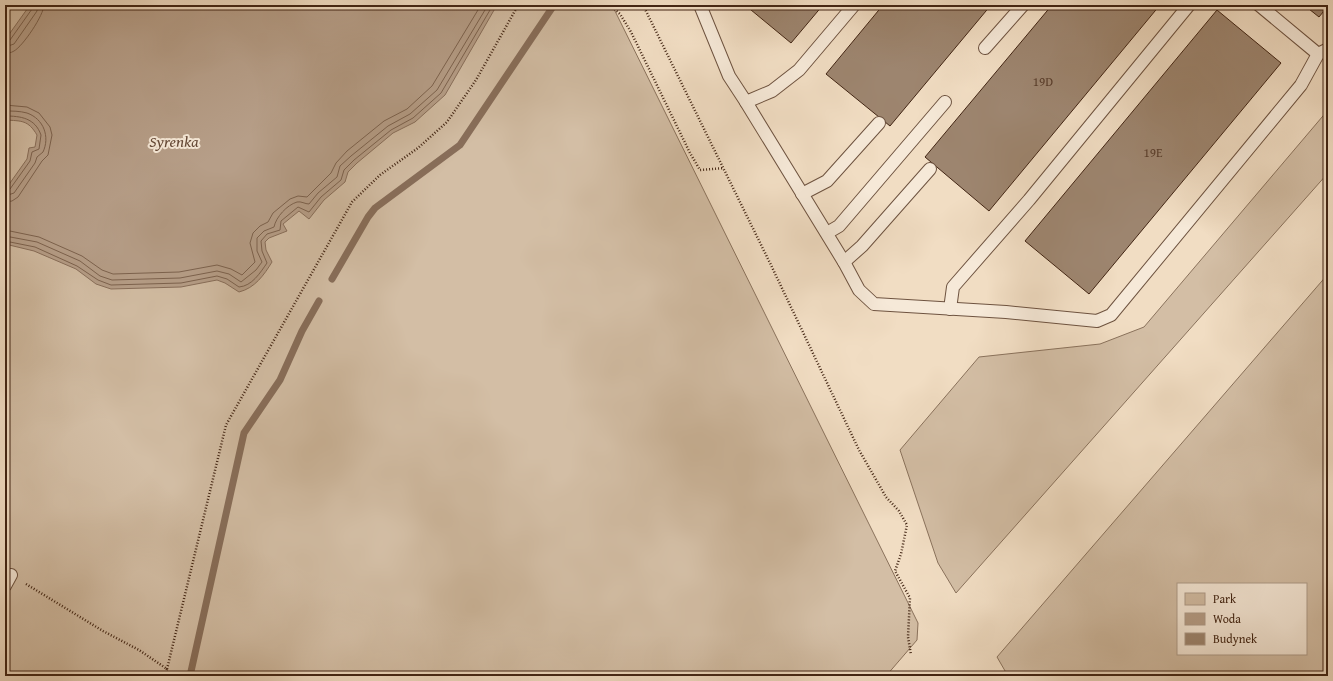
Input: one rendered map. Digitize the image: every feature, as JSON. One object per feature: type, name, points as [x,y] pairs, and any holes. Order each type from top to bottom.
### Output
[{"type":"lane","points":[[700,5],[729,76],[844,262],[859,290],[874,304],[1097,321],[1111,315],[1301,85],[1323,51],[1259,5]]},
{"type":"lane","points":[[746,102],[772,91],[799,70],[854,5]]},
{"type":"lane","points":[[986,48],[1023,5]]},
{"type":"lane","points":[[950,309],[953,287],[1029,200],[1189,5]]},
{"type":"lane","points":[[826,233],[839,226],[945,102]]},
{"type":"lane","points":[[802,194],[828,181],[879,123]]},
{"type":"lane","points":[[844,262],[862,246],[930,169]]},
{"type":"lane","points":[[5,586],[11,575]]},
{"type":"path","points":[[165,676],[226,425],[352,202],[380,175],[418,148],[447,122],[476,80],[516,9],[520,5]]},
{"type":"path","points":[[610,5],[620,14],[631,32],[690,153],[700,170],[724,168]]},
{"type":"path","points":[[642,5],[724,168],[859,450],[886,497],[899,511],[907,525],[901,554],[895,571],[910,598],[908,637],[911,655]]},
{"type":"path","points":[[11,575],[103,631],[139,650],[166,669]]},
{"type":"green space","points":[[5,5],[612,5],[918,623],[917,640],[886,676],[5,676]]},
{"type":"green space","points":[[1328,110],[1328,173],[956,593],[938,563],[900,450],[979,357],[1100,344],[1144,327]]},
{"type":"green space","points":[[1328,274],[1328,676],[1008,676],[997,657]]},
{"type":"water","name":"Syrenka","points":[[30,5],[497,5],[445,95],[415,122],[393,133],[357,163],[348,172],[345,182],[324,200],[309,219],[299,211],[283,224],[287,231],[269,238],[265,242],[266,250],[272,262],[269,267],[254,284],[239,292],[217,280],[181,287],[111,289],[96,284],[76,269],[34,251],[5,244],[5,190],[27,159],[29,148],[35,147],[37,135],[31,126],[24,122],[5,120],[5,40]]},
{"type":"building","points":[[745,5],[823,5],[791,43]]},
{"type":"building","points":[[883,5],[991,5],[890,126],[826,74]]},
{"type":"building","points":[[1052,5],[1160,5],[989,211],[925,157]]},
{"type":"building","points":[[1304,5],[1328,5],[1328,6],[1319,17]]},
{"type":"building","points":[[1217,10],[1281,63],[1089,294],[1025,241]]},
{"type":"waterway","points":[[332,279],[368,217],[375,208],[460,145],[554,5]]},
{"type":"waterway","points":[[190,676],[244,433],[280,380],[302,331],[319,301]]}]
